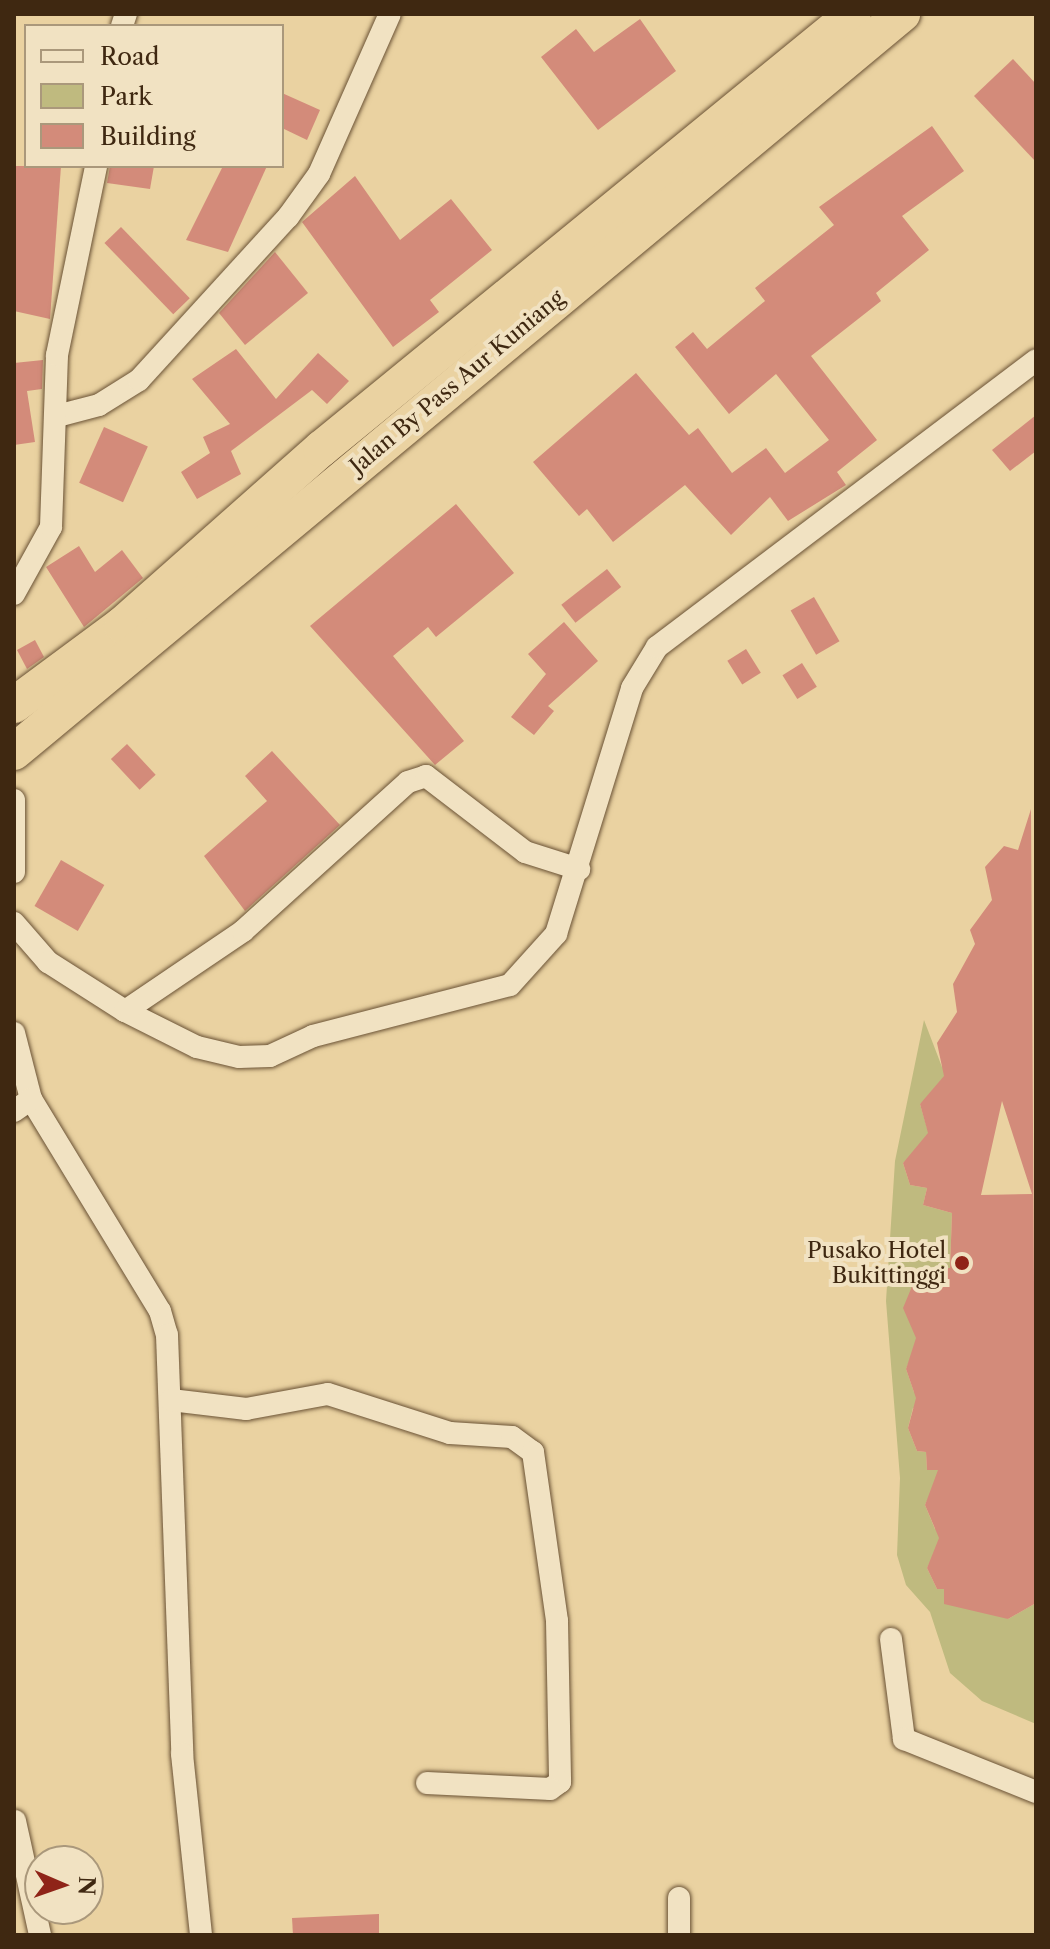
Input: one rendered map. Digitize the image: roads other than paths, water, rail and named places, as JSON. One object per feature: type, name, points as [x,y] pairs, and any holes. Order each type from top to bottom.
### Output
[{"type":"highway","name":"Jalan By Pass Aur Kuniang","points":[[14,752],[310,481],[853,14]]},
{"type":"highway","name":"Jalan By Pass Aur Kuniang","points":[[15,701],[122,625],[310,481],[902,14]]},
{"type":"street","points":[[57,416],[99,405],[139,380],[288,217],[332,149],[390,14]]},
{"type":"street","points":[[14,594],[51,527],[57,355],[96,168]]},
{"type":"street","points":[[14,923],[48,962],[125,1011],[197,1047],[270,1056],[313,1036],[510,985],[543,958],[579,869],[632,688],[657,647],[1036,360]]},
{"type":"street","points":[[125,1011],[243,931],[408,782],[426,776],[525,852],[579,869]]},
{"type":"street","points":[[14,800],[14,872]]},
{"type":"street","points":[[14,1033],[23,1105],[160,1311],[171,1400],[182,1754],[201,1935]]},
{"type":"street","points":[[171,1400],[246,1409],[328,1394],[450,1433],[512,1437],[533,1452],[557,1621],[560,1782],[550,1789],[427,1783]]},
{"type":"street","points":[[891,1639],[904,1739],[1036,1792]]},
{"type":"street","points":[[15,1821],[40,1935]]},
{"type":"street","points":[[679,1898],[679,1935]]},
{"type":"place","name":"Pusako Hotel Bukittinggi","points":[[962,1263]]}]
